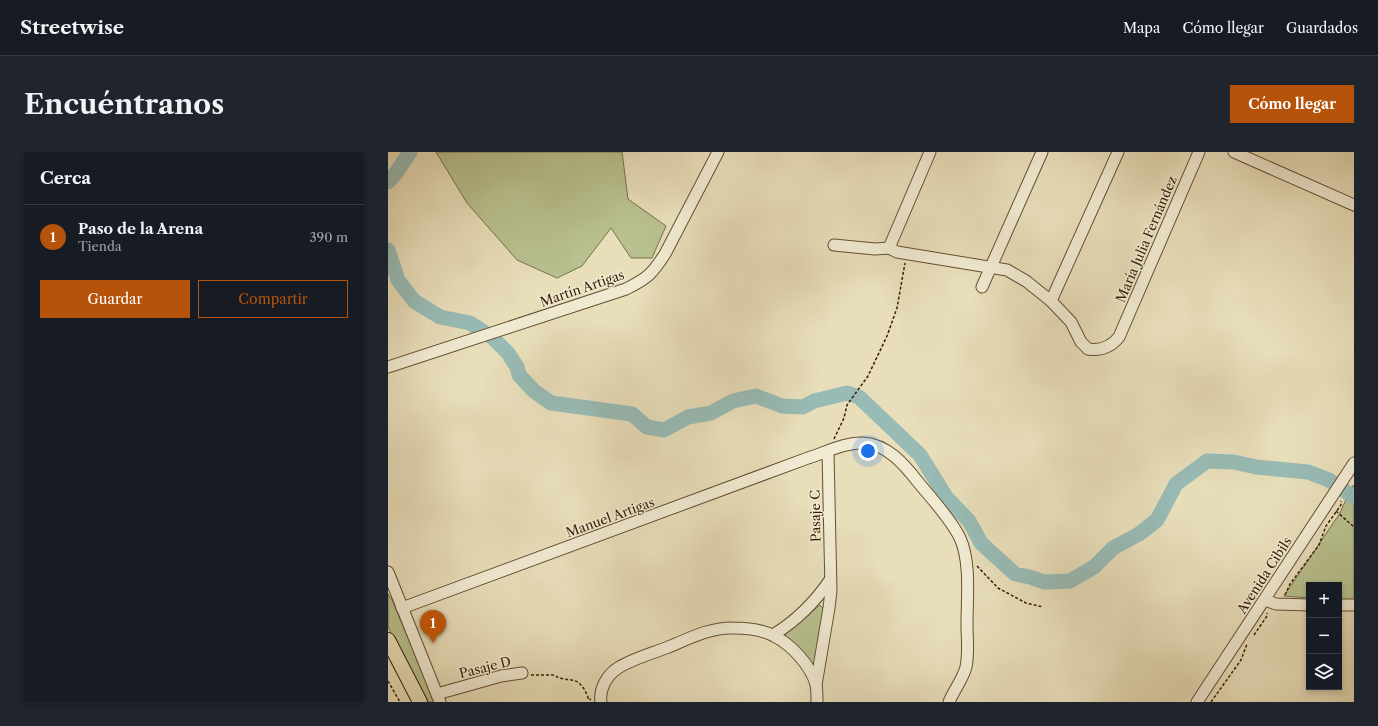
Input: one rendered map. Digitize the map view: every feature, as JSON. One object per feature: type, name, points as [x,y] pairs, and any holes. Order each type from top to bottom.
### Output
[{"type":"main road","points":[[388,640],[420,702]]},
{"type":"street","name":"Martín Artigas","points":[[388,367],[626,289],[649,276],[656,269],[665,254],[718,152]]},
{"type":"street","points":[[890,248],[930,152]]},
{"type":"street","points":[[982,288],[1042,152]]},
{"type":"street","points":[[834,245],[875,249],[890,248],[896,252],[906,254],[1007,270],[1026,281],[1051,301],[1118,152]]},
{"type":"street","name":"María Julia Fernández","points":[[1051,301],[1070,322],[1081,342],[1088,349],[1102,349],[1112,344],[1119,337],[1199,152]]},
{"type":"street","points":[[1234,152],[1354,205]]},
{"type":"street","name":"Manuel Artigas","points":[[402,608],[808,458],[828,452],[835,448],[850,444],[863,443],[883,449],[904,463],[960,538],[965,556],[966,571],[968,659],[963,676],[949,702]]},
{"type":"street","name":"Pasaje C","points":[[816,685],[829,608],[828,452]]},
{"type":"street","name":"Avenida Cibils","points":[[1196,702],[1265,600],[1332,507],[1339,495],[1344,477],[1354,463]]},
{"type":"street","points":[[388,572],[438,698]]},
{"type":"street","points":[[773,635],[783,629],[807,609],[819,596],[830,580]]},
{"type":"street","points":[[1265,600],[1276,604],[1306,605]]},
{"type":"street","points":[[1342,605],[1354,604]]},
{"type":"street","points":[[600,699],[603,685],[617,669],[633,660],[700,635],[717,630],[732,628],[758,631],[773,635],[782,640],[797,654],[811,673],[816,685],[817,702]]},
{"type":"street","name":"Pasaje D","points":[[438,698],[501,676],[522,673]]},
{"type":"path","points":[[828,452],[844,418],[847,405],[868,376],[887,336],[897,308],[906,254]]},
{"type":"path","points":[[1332,507],[1341,505],[1339,495]]},
{"type":"path","points":[[1332,507],[1354,527]]},
{"type":"path","points":[[1282,604],[1290,584],[1319,545],[1332,507]]},
{"type":"path","points":[[965,556],[998,588],[1026,603],[1043,607]]},
{"type":"path","name":"Pasaje D","points":[[522,673],[531,675],[554,675],[559,679],[573,680],[580,684],[589,700],[600,699]]},
{"type":"path","points":[[388,681],[400,702]]},
{"type":"green space","points":[[436,152],[622,152],[628,199],[666,226],[652,258],[631,258],[611,228],[582,266],[557,278],[517,260],[467,203]]},
{"type":"green space","points":[[1352,486],[1354,486],[1354,600],[1342,600],[1342,582],[1306,582],[1306,598],[1284,596],[1340,513]]},
{"type":"green space","points":[[388,594],[392,600],[435,702],[426,702],[388,627]]},
{"type":"green space","points":[[820,605],[824,609],[816,663],[811,664],[787,639],[785,634]]},
{"type":"waterway","points":[[388,182],[410,152]]},
{"type":"waterway","points":[[388,250],[398,280],[414,301],[440,317],[470,323],[493,338],[508,353],[517,367],[519,375],[534,391],[551,403],[632,414],[647,427],[664,430],[688,417],[711,413],[733,401],[756,396],[782,406],[803,407],[814,401],[847,393],[859,397],[920,455],[946,497],[969,521],[981,543],[1015,574],[1044,582],[1070,581],[1094,567],[1113,548],[1139,534],[1157,520],[1176,484],[1207,461],[1234,462],[1256,467],[1308,472],[1329,480],[1354,497]]},
{"type":"place","name":"Paso de la Arena","points":[[433,643]]}]
